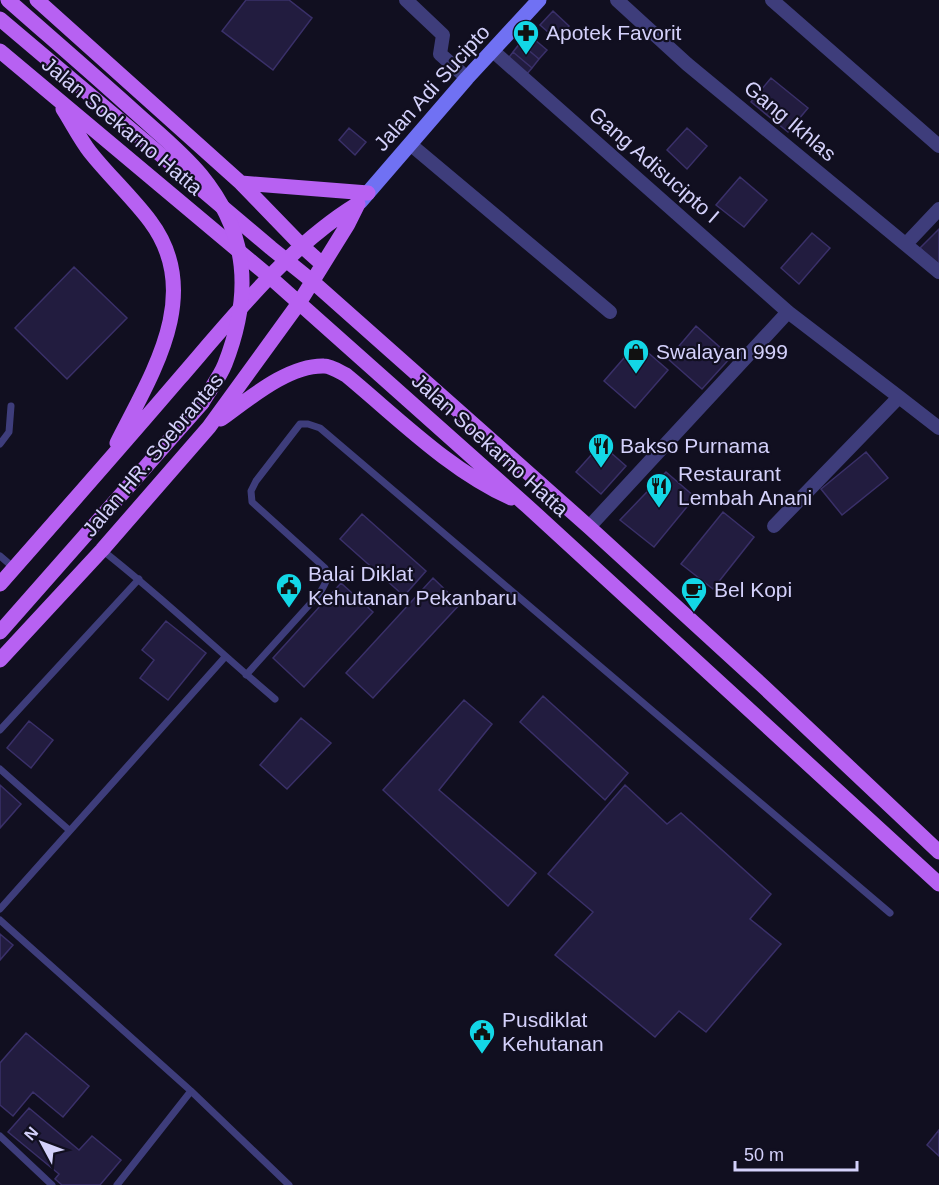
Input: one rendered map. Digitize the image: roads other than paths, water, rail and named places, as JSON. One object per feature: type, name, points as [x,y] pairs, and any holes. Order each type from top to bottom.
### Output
[{"type":"main road","points":[[0,632],[201,403],[224,366],[236,329],[243,282],[241,255],[230,221],[218,198],[189,161],[8,0]]},
{"type":"main road","points":[[37,0],[241,183],[322,264]]},
{"type":"main road","name":"Jalan Adi Sucipto","points":[[322,264],[363,198],[467,78],[539,0]]},
{"type":"main road","name":"Jalan Soekarno Hatta","points":[[0,19],[312,281],[589,527],[764,687],[939,852]]},
{"type":"main road","name":"Jalan Soekarno Hatta","points":[[0,51],[271,278],[527,506],[939,884]]},
{"type":"main road","points":[[56,98],[89,150],[151,223],[168,254],[175,291],[170,327],[156,368],[106,464]]},
{"type":"main road","points":[[241,183],[363,198]]},
{"type":"main road","name":"Jalan Adi Sucipto","points":[[302,246],[363,198]]},
{"type":"main road","name":"Jalan HR. Soebrantas","points":[[0,584],[228,323],[302,246]]},
{"type":"main road","name":"Jalan HR. Soebrantas","points":[[0,660],[102,550],[209,427],[299,303],[322,264]]},
{"type":"main road","points":[[209,427],[268,385],[300,371],[326,366],[346,375],[449,461],[493,490],[527,506]]},
{"type":"main road","points":[[911,858],[926,839]]},
{"type":"street","points":[[406,0],[443,35],[440,54],[467,78]]},
{"type":"street","name":"Gang Ikhlas","points":[[617,0],[687,64],[939,272]]},
{"type":"street","points":[[772,0],[939,146]]},
{"type":"street","name":"Gang Adisucipto I","points":[[493,51],[788,312],[939,428]]},
{"type":"street","points":[[410,144],[610,312]]},
{"type":"street","points":[[906,244],[939,209]]},
{"type":"street","points":[[589,527],[788,312]]},
{"type":"street","points":[[774,526],[899,397]]},
{"type":"lane","points":[[0,444],[9,432],[11,406]]},
{"type":"lane","points":[[246,675],[319,594],[326,583],[328,573],[320,563],[252,502],[251,491],[255,481],[300,424],[308,424],[320,428],[890,913]]},
{"type":"lane","points":[[102,550],[139,579],[275,699]]},
{"type":"lane","points":[[0,556],[14,568]]},
{"type":"lane","points":[[0,730],[139,579]]},
{"type":"lane","points":[[0,909],[225,657]]},
{"type":"lane","points":[[0,769],[69,830]]},
{"type":"lane","points":[[0,920],[191,1091],[290,1185]]},
{"type":"lane","points":[[117,1185],[191,1091]]},
{"type":"lane","points":[[0,1136],[52,1185]]},
{"type":"place","name":"Apotek Favorit","points":[[526,56]]},
{"type":"place","name":"Swalayan 999","points":[[636,375]]},
{"type":"place","name":"Bakso Purnama","points":[[601,469]]},
{"type":"place","name":"Restaurant Lembah Anani","points":[[659,509]]},
{"type":"place","name":"Balai Diklat Kehutanan Pekanbaru","points":[[289,609]]},
{"type":"place","name":"Bel Kopi","points":[[694,613]]},
{"type":"place","name":"Pusdiklat Kehutanan","points":[[482,1055]]}]
